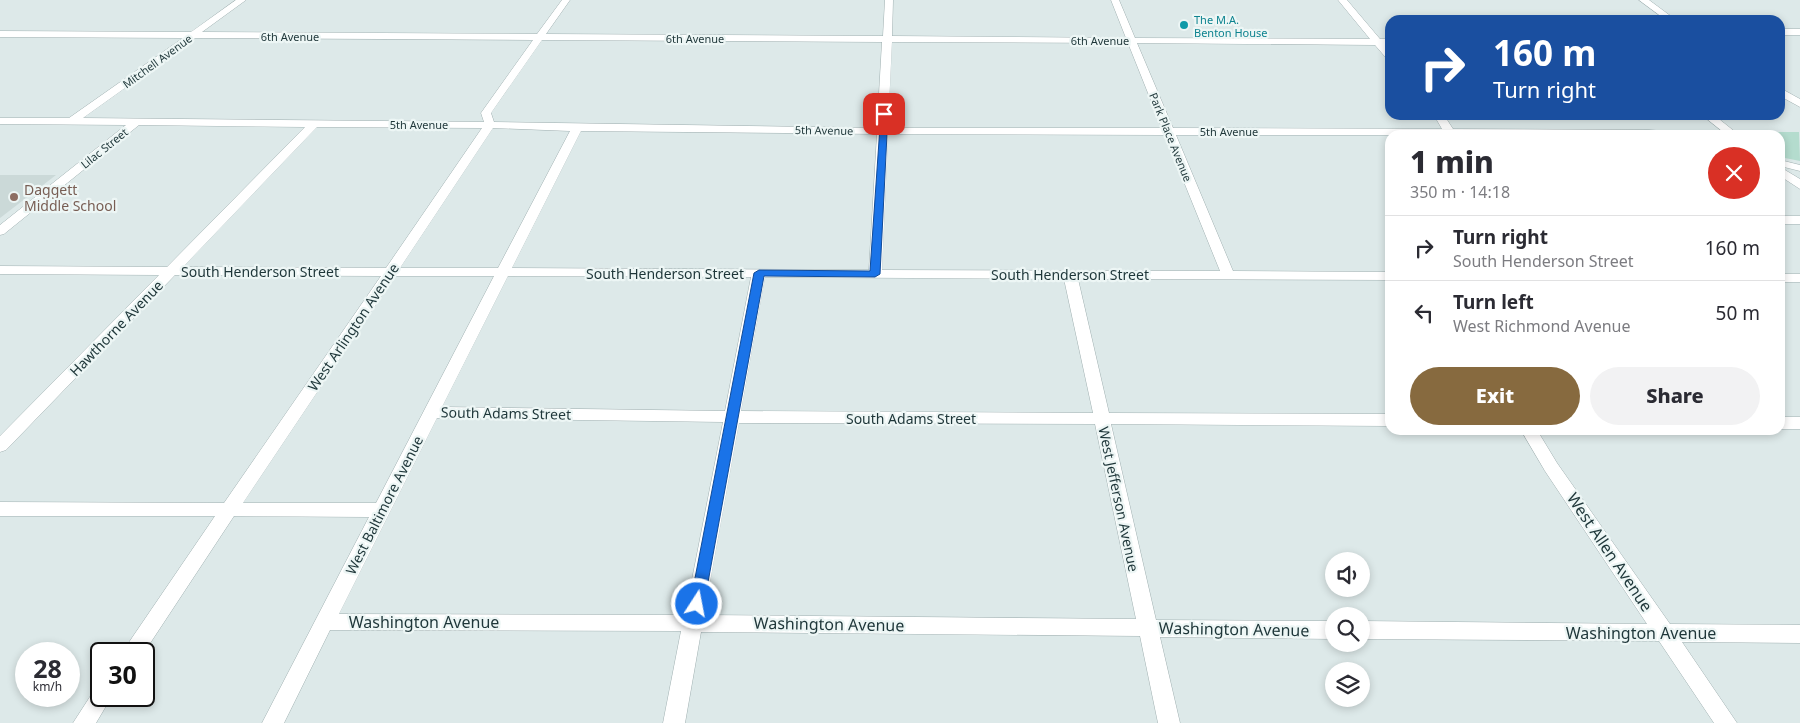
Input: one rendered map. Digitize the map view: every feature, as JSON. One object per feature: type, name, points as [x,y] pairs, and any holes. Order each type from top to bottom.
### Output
[{"type":"street","name":"Mitchell Avenue","points":[[72,121],[242,0]]},
{"type":"street","name":"West Arlington Avenue","points":[[139,642],[490,125],[486,114],[566,0]]},
{"type":"street","points":[[875,274],[889,0]]},
{"type":"street","name":"Park Place Avenue","points":[[1115,0],[1228,275]]},
{"type":"street","points":[[1342,0],[1385,51]]},
{"type":"street","points":[[1643,0],[1665,15]]},
{"type":"street","points":[[1785,32],[1800,32]]},
{"type":"street","name":"6th Avenue","points":[[0,34],[1385,42]]},
{"type":"street","points":[[1785,93],[1800,94]]},
{"type":"street","points":[[1785,95],[1800,104]]},
{"type":"street","points":[[1714,120],[1727,130]]},
{"type":"street","name":"5th Avenue","points":[[0,121],[1385,133]]},
{"type":"street","name":"Lilac Street","points":[[0,231],[137,122]]},
{"type":"street","name":"Hawthorne Avenue","points":[[0,446],[315,123]]},
{"type":"street","name":"West Baltimore Avenue","points":[[273,723],[577,127]]},
{"type":"street","points":[[1785,164],[1800,168]]},
{"type":"street","points":[[1785,174],[1800,185]]},
{"type":"street","points":[[1785,220],[1800,220]]},
{"type":"street","name":"South Henderson Street","points":[[0,270],[1385,276]]},
{"type":"street","points":[[674,723],[759,273]]},
{"type":"street","name":"West Jefferson Avenue","points":[[1070,274],[1169,723]]},
{"type":"street","points":[[1785,278],[1800,278]]},
{"type":"street","name":"South Adams Street","points":[[432,412],[1385,420]]},
{"type":"street","points":[[1785,423],[1800,423]]},
{"type":"street","name":"West Allen Avenue","points":[[1532,435],[1551,467],[1726,723]]},
{"type":"street","points":[[0,509],[381,510]]},
{"type":"street","name":"Washington Avenue","points":[[324,622],[693,623],[1325,630]]},
{"type":"street","name":"Washington Avenue","points":[[1370,630],[1800,634]]},
{"type":"street","points":[[84,723],[95,707]]},
{"type":"shaded area","name":"Daggett Middle School","points":[[0,175],[56,175],[0,218]]},
{"type":"green space","points":[[1785,132],[1799,132],[1800,161],[1785,158]]},
{"type":"place","name":"The M.A. Benton House","points":[[1184,25]]},
{"type":"place","name":"Daggett Middle School","points":[[14,197]]},
{"type":"route","points":[[697,604],[759,273],[875,274],[884,114]]}]
